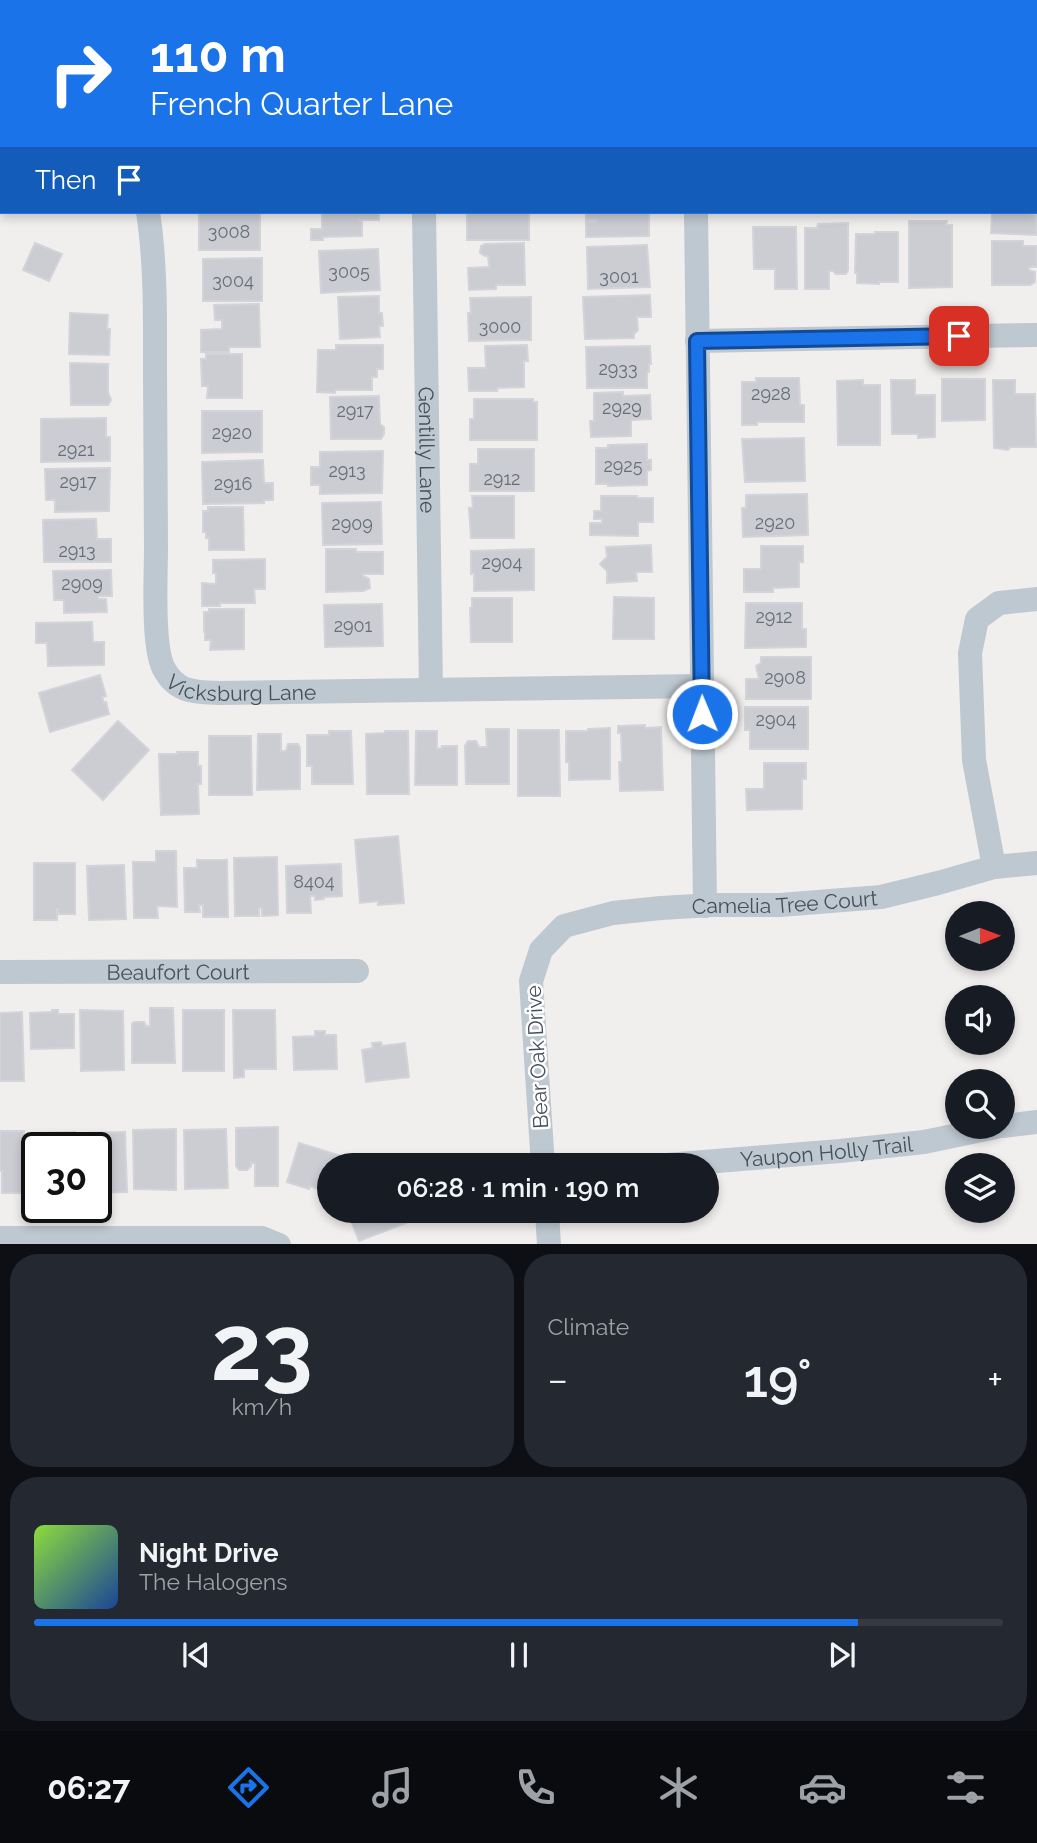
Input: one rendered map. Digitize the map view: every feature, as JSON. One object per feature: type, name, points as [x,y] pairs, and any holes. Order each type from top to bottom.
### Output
[{"type":"street","name":"Vicksburg Lane","points":[[148,214],[154,253],[158,648],[164,668],[179,688],[219,693],[702,687]]},
{"type":"street","name":"Gentilly Lane","points":[[424,214],[431,689]]},
{"type":"street","points":[[695,214],[705,906]]},
{"type":"street","points":[[697,341],[1037,335]]},
{"type":"street","points":[[995,867],[974,760],[970,653],[977,619],[999,603],[1037,598]]},
{"type":"street","name":"Camelia Tree Court","points":[[541,950],[564,926],[613,913],[661,908],[780,905],[881,897],[995,867],[1037,863]]},
{"type":"street","name":"Bear Oak Drive","points":[[541,950],[531,981],[543,1153]]},
{"type":"street","name":"Beaufort Court","points":[[0,972],[357,971]]},
{"type":"street","points":[[1015,1125],[1037,1122]]},
{"type":"street","name":"Yaupon Holly Trail","points":[[719,1161],[840,1152],[945,1138]]},
{"type":"street","points":[[548,1223],[549,1244]]},
{"type":"street","points":[[0,1238],[262,1238],[279,1244]]},
{"type":"building","points":[[199,214],[260,214],[260,250],[199,250]]},
{"type":"building","points":[[322,214],[379,214],[379,220],[360,220],[362,236],[311,240],[311,229],[322,229]]},
{"type":"building","points":[[467,214],[529,214],[529,240],[467,240]]},
{"type":"building","points":[[586,214],[649,214],[649,236],[586,237],[586,222],[596,220],[586,220]]},
{"type":"building","points":[[992,214],[1036,214],[1037,235],[991,233]]},
{"type":"building","points":[[909,221],[947,221],[946,225],[952,225],[952,287],[909,288]]},
{"type":"building","points":[[848,223],[846,274],[829,271],[829,289],[805,289],[805,228],[817,228],[818,224]]},
{"type":"building","points":[[753,227],[796,227],[797,289],[775,289],[775,269],[754,269]]},
{"type":"building","points":[[898,232],[898,282],[857,283],[856,234]]},
{"type":"building","points":[[992,241],[1023,241],[1023,246],[1037,246],[1037,267],[1029,267],[1029,270],[1035,272],[1035,282],[1030,285],[992,285]]},
{"type":"building","points":[[35,243],[62,254],[49,281],[23,270]]},
{"type":"building","points":[[524,243],[525,285],[496,285],[496,289],[469,290],[468,268],[489,267],[488,256],[480,253],[481,246]]},
{"type":"building","points":[[647,245],[650,287],[588,289],[587,247]]},
{"type":"building","points":[[378,249],[380,290],[321,293],[319,251]]},
{"type":"building","points":[[262,258],[262,301],[203,301],[203,259]]},
{"type":"building","points":[[650,295],[651,317],[637,317],[638,330],[634,338],[585,339],[583,297]]},
{"type":"building","points":[[379,296],[379,313],[382,313],[383,326],[379,326],[380,337],[340,339],[338,297]]},
{"type":"building","points":[[531,297],[531,340],[469,341],[470,298]]},
{"type":"building","points":[[259,304],[260,347],[229,347],[229,352],[201,352],[201,330],[222,329],[222,320],[215,320],[214,305]]},
{"type":"building","points":[[70,313],[108,315],[109,355],[69,354]]},
{"type":"building","points":[[336,345],[383,345],[383,369],[377,369],[377,377],[372,377],[372,390],[317,392],[318,350],[336,350]]},
{"type":"building","points":[[527,345],[528,361],[524,361],[524,387],[469,391],[468,368],[486,368],[485,346]]},
{"type":"building","points":[[650,346],[651,364],[647,372],[647,388],[587,388],[586,347]]},
{"type":"building","points":[[206,354],[242,354],[242,398],[207,398],[208,386],[202,386],[201,359],[206,359]]},
{"type":"building","points":[[70,363],[108,364],[108,392],[111,400],[108,405],[71,405]]},
{"type":"building","points":[[756,378],[799,378],[804,422],[757,422],[757,425],[742,425],[742,382],[756,382]]},
{"type":"building","points":[[942,379],[985,379],[985,420],[942,421]]},
{"type":"building","points":[[863,380],[863,385],[880,385],[880,445],[838,445],[837,381]]},
{"type":"building","points":[[891,380],[915,380],[915,395],[935,395],[935,437],[918,438],[918,434],[892,434]]},
{"type":"building","points":[[993,380],[1015,380],[1015,394],[1035,394],[1036,447],[1010,447],[1008,450],[994,448]]},
{"type":"building","points":[[623,392],[623,396],[650,395],[651,419],[631,420],[631,436],[591,437],[594,393]]},
{"type":"building","points":[[379,396],[380,424],[384,427],[381,439],[331,439],[330,397]]},
{"type":"building","points":[[474,399],[533,399],[533,402],[537,402],[537,440],[470,440]]},
{"type":"building","points":[[202,411],[262,411],[262,452],[202,453]]},
{"type":"building","points":[[106,418],[106,437],[110,437],[110,461],[41,462],[41,419]]},
{"type":"building","points":[[804,438],[805,481],[745,482],[742,439]]},
{"type":"building","points":[[647,444],[647,460],[651,460],[651,470],[647,471],[647,485],[596,484],[596,448]]},
{"type":"building","points":[[478,449],[534,449],[534,491],[470,491],[470,464],[478,464]]},
{"type":"building","points":[[383,451],[382,493],[320,494],[320,485],[311,485],[311,467],[320,467],[320,452]]},
{"type":"building","points":[[263,460],[264,483],[273,483],[273,500],[264,500],[264,503],[203,504],[202,462]]},
{"type":"building","points":[[110,468],[109,511],[55,512],[55,500],[46,500],[45,469]]},
{"type":"building","points":[[807,494],[808,535],[743,537],[742,508],[746,508],[746,495]]},
{"type":"building","points":[[472,496],[514,496],[514,538],[471,538],[469,508],[473,508]]},
{"type":"building","points":[[601,496],[653,498],[653,522],[638,522],[638,536],[590,535],[590,523],[602,523],[602,519],[594,519],[594,511],[601,511]]},
{"type":"building","points":[[381,502],[382,544],[323,545],[322,503]]},
{"type":"building","points":[[208,507],[243,507],[244,550],[209,550],[209,538],[206,538],[206,532],[203,532],[203,511],[208,511]]},
{"type":"building","points":[[96,519],[97,539],[111,539],[111,562],[44,562],[43,520]]},
{"type":"building","points":[[651,545],[652,572],[636,572],[637,581],[607,583],[607,571],[600,564],[607,557],[606,547]]},
{"type":"building","points":[[761,546],[803,546],[803,562],[799,562],[799,587],[773,588],[773,592],[744,592],[744,569],[761,569]]},
{"type":"building","points":[[326,549],[383,552],[383,574],[363,574],[369,579],[370,588],[363,591],[326,592]]},
{"type":"building","points":[[534,549],[534,590],[474,591],[471,551]]},
{"type":"building","points":[[265,559],[265,589],[254,589],[255,603],[202,606],[202,583],[216,584],[213,560]]},
{"type":"building","points":[[111,570],[112,596],[98,596],[98,599],[106,599],[107,612],[64,613],[64,600],[54,600],[53,571]]},
{"type":"building","points":[[614,597],[654,598],[654,639],[613,639]]},
{"type":"building","points":[[472,598],[512,598],[512,642],[471,642]]},
{"type":"building","points":[[746,603],[802,603],[802,629],[806,629],[806,647],[745,648]]},
{"type":"building","points":[[382,604],[383,646],[325,647],[324,605]]},
{"type":"building","points":[[209,609],[244,609],[244,649],[210,650],[211,640],[205,640],[204,632],[204,612],[209,612]]},
{"type":"building","points":[[92,622],[93,642],[104,642],[104,665],[48,666],[47,643],[36,643],[36,623]]},
{"type":"building","points":[[761,657],[811,657],[811,699],[746,699],[746,679],[759,679],[756,666],[761,663]]},
{"type":"building","points":[[100,675],[106,696],[102,697],[109,714],[50,732],[39,693]]},
{"type":"building","points":[[745,707],[808,707],[808,749],[750,749],[750,730],[745,730]]},
{"type":"building","points":[[118,721],[149,750],[103,800],[72,770]]},
{"type":"building","points":[[645,725],[645,728],[661,727],[663,790],[620,791],[619,762],[622,762],[621,733],[618,733],[618,726]]},
{"type":"building","points":[[610,728],[610,779],[569,780],[566,731]]},
{"type":"building","points":[[486,729],[509,729],[509,784],[466,784],[465,746],[468,741],[476,741],[479,747],[487,747]]},
{"type":"building","points":[[518,730],[559,730],[560,796],[518,796]]},
{"type":"building","points":[[329,731],[351,731],[353,784],[312,784],[312,766],[307,766],[307,735],[329,735]]},
{"type":"building","points":[[408,731],[409,794],[367,794],[366,734]]},
{"type":"building","points":[[416,731],[437,731],[437,749],[442,746],[457,746],[457,785],[415,785]]},
{"type":"building","points":[[258,734],[281,734],[281,751],[286,751],[288,744],[298,744],[300,789],[257,790]]},
{"type":"building","points":[[209,736],[251,736],[252,795],[209,795]]},
{"type":"building","points":[[198,752],[198,766],[201,766],[201,784],[198,784],[199,814],[161,815],[159,754]]},
{"type":"building","points":[[764,763],[806,763],[806,779],[802,779],[802,809],[747,810],[746,789],[764,789]]},
{"type":"building","points":[[398,836],[404,903],[360,903],[355,840]]},
{"type":"building","points":[[156,851],[176,851],[177,907],[157,906],[158,918],[134,918],[133,862],[156,862]]},
{"type":"building","points":[[277,857],[278,915],[262,916],[262,908],[259,908],[259,916],[235,916],[234,858]]},
{"type":"building","points":[[197,860],[227,860],[228,917],[203,917],[203,905],[199,905],[200,912],[185,912],[184,868],[197,868]]},
{"type":"building","points":[[34,863],[75,863],[75,914],[58,914],[57,909],[57,920],[34,920]]},
{"type":"building","points":[[341,864],[342,896],[315,900],[315,896],[310,896],[311,913],[287,913],[286,866]]},
{"type":"building","points":[[124,865],[126,919],[89,920],[87,866]]},
{"type":"building","points":[[150,1008],[173,1008],[175,1063],[132,1063],[132,1024],[144,1022],[146,1026],[150,1026]]},
{"type":"building","points":[[58,1010],[58,1014],[74,1014],[74,1048],[31,1049],[30,1013]]},
{"type":"building","points":[[80,1010],[123,1011],[124,1070],[81,1071]]},
{"type":"building","points":[[183,1010],[224,1010],[224,1071],[183,1071]]},
{"type":"building","points":[[233,1010],[275,1010],[276,1069],[244,1069],[244,1077],[234,1078]]},
{"type":"building","points":[[22,1012],[24,1081],[0,1081],[0,1013]]},
{"type":"building","points":[[315,1031],[336,1035],[337,1069],[294,1070],[293,1037],[315,1036]]},
{"type":"building","points":[[381,1042],[382,1046],[405,1043],[409,1077],[366,1082],[362,1050],[373,1048],[372,1043]]},
{"type":"building","points":[[278,1127],[278,1186],[255,1186],[255,1163],[251,1163],[247,1170],[239,1170],[236,1166],[236,1128]]},
{"type":"building","points":[[176,1129],[176,1190],[134,1189],[133,1130]]},
{"type":"building","points":[[226,1129],[228,1188],[185,1189],[184,1130]]},
{"type":"building","points":[[0,1131],[24,1131],[21,1132],[21,1193],[2,1193]]},
{"type":"building","points":[[112,1132],[125,1132],[127,1192],[112,1192]]},
{"type":"building","points":[[299,1143],[331,1153],[317,1153],[317,1189],[287,1182]]},
{"type":"building","points":[[352,1223],[406,1223],[359,1241]]},
{"type":"route","points":[[702,714],[697,341],[959,336]]}]
